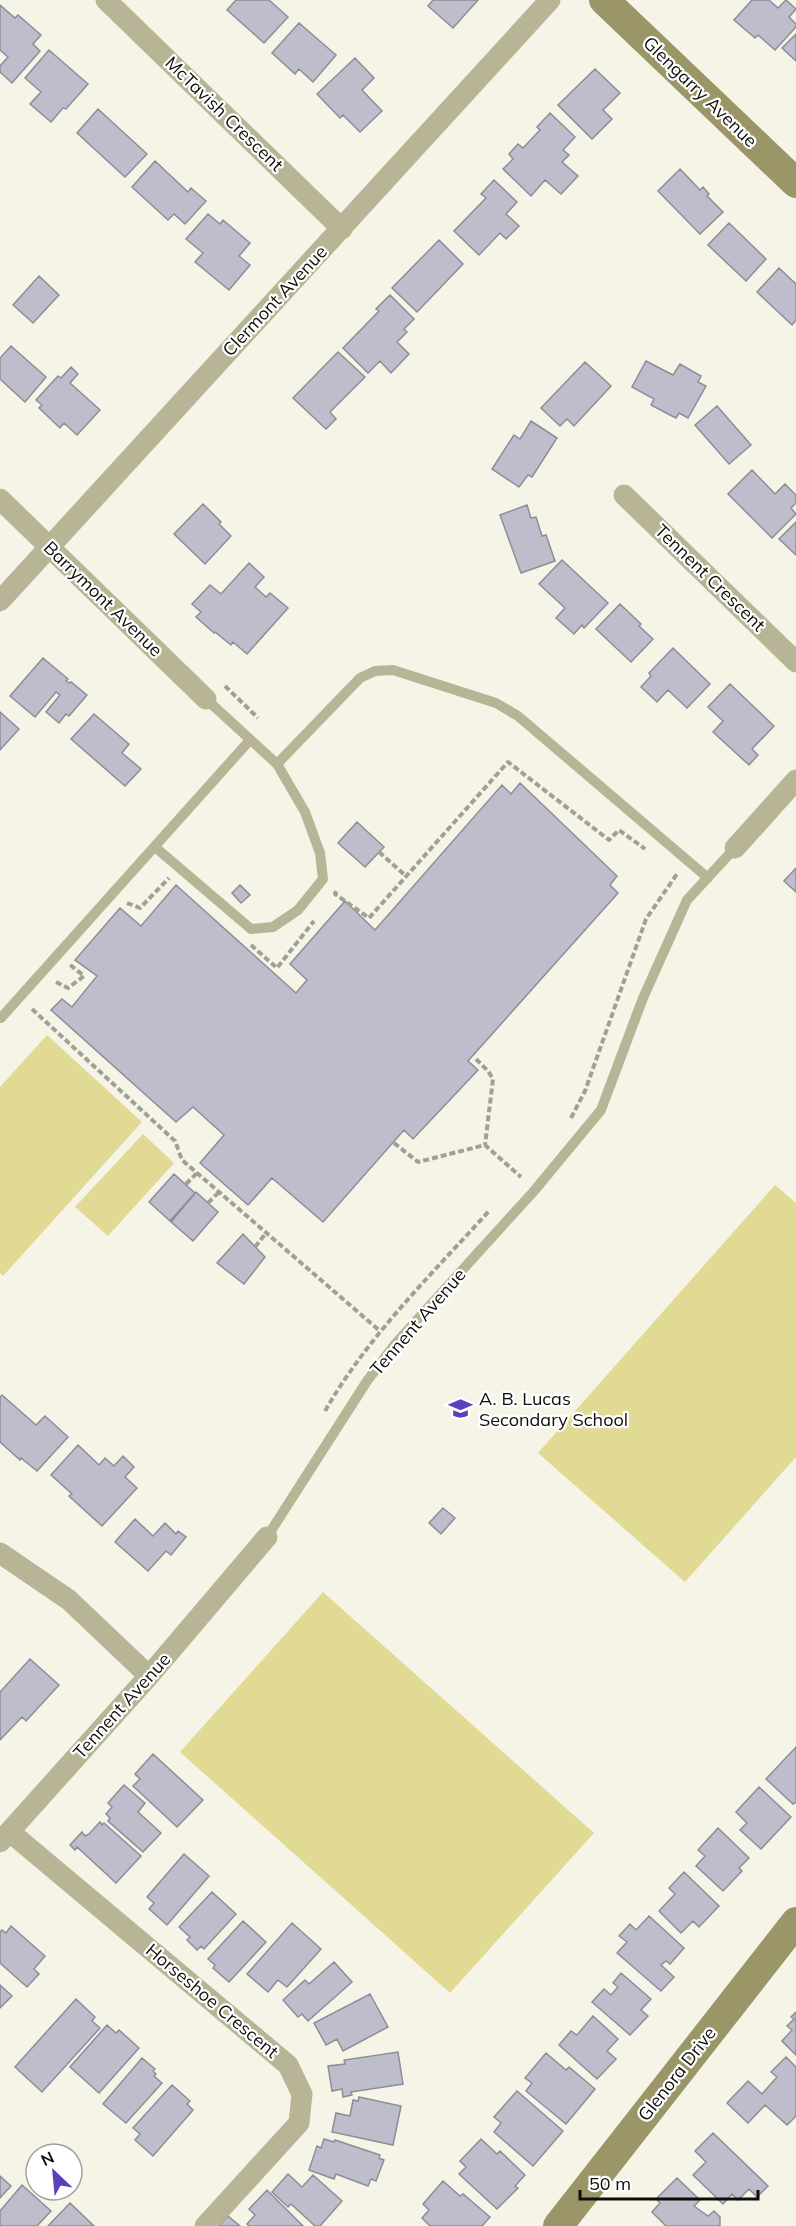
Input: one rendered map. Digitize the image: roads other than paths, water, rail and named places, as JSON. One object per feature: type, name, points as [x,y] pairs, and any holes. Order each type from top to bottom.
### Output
[{"type":"street","name":"McTavish Crescent","points":[[106,0],[342,229]]},
{"type":"street","name":"Clermont Avenue","points":[[0,601],[550,0]]},
{"type":"street","name":"Glengarry Avenue","points":[[604,0],[796,183]]},
{"type":"street","name":"Tennent Crescent","points":[[624,495],[796,662]]},
{"type":"street","name":"Barrymont Avenue","points":[[0,500],[206,699]]},
{"type":"street","name":"Tennent Avenue","points":[[735,848],[796,780]]},
{"type":"street","name":"Tennent Avenue","points":[[5,1837],[150,1676],[267,1537]]},
{"type":"street","points":[[0,1553],[69,1600],[150,1676]]},
{"type":"street","name":"Horseshoe Crescent","points":[[5,1837],[288,2065],[302,2094],[298,2122],[205,2226]]},
{"type":"street","name":"Glenora Drive","points":[[558,2226],[796,1922]]},
{"type":"lane","points":[[277,764],[360,678],[375,672],[393,670],[496,702],[518,716],[708,878]]},
{"type":"lane","points":[[155,847],[251,928],[273,927],[298,910],[322,879],[320,853],[305,812],[277,764],[206,699]]},
{"type":"lane","points":[[1,1018],[250,740]]},
{"type":"lane","name":"Tennent Avenue","points":[[267,1537],[367,1381],[396,1343],[534,1191],[601,1110],[643,998],[687,900],[735,848]]},
{"type":"place","name":"A. B. Lucas Secondary School","points":[[461,1409]]}]
